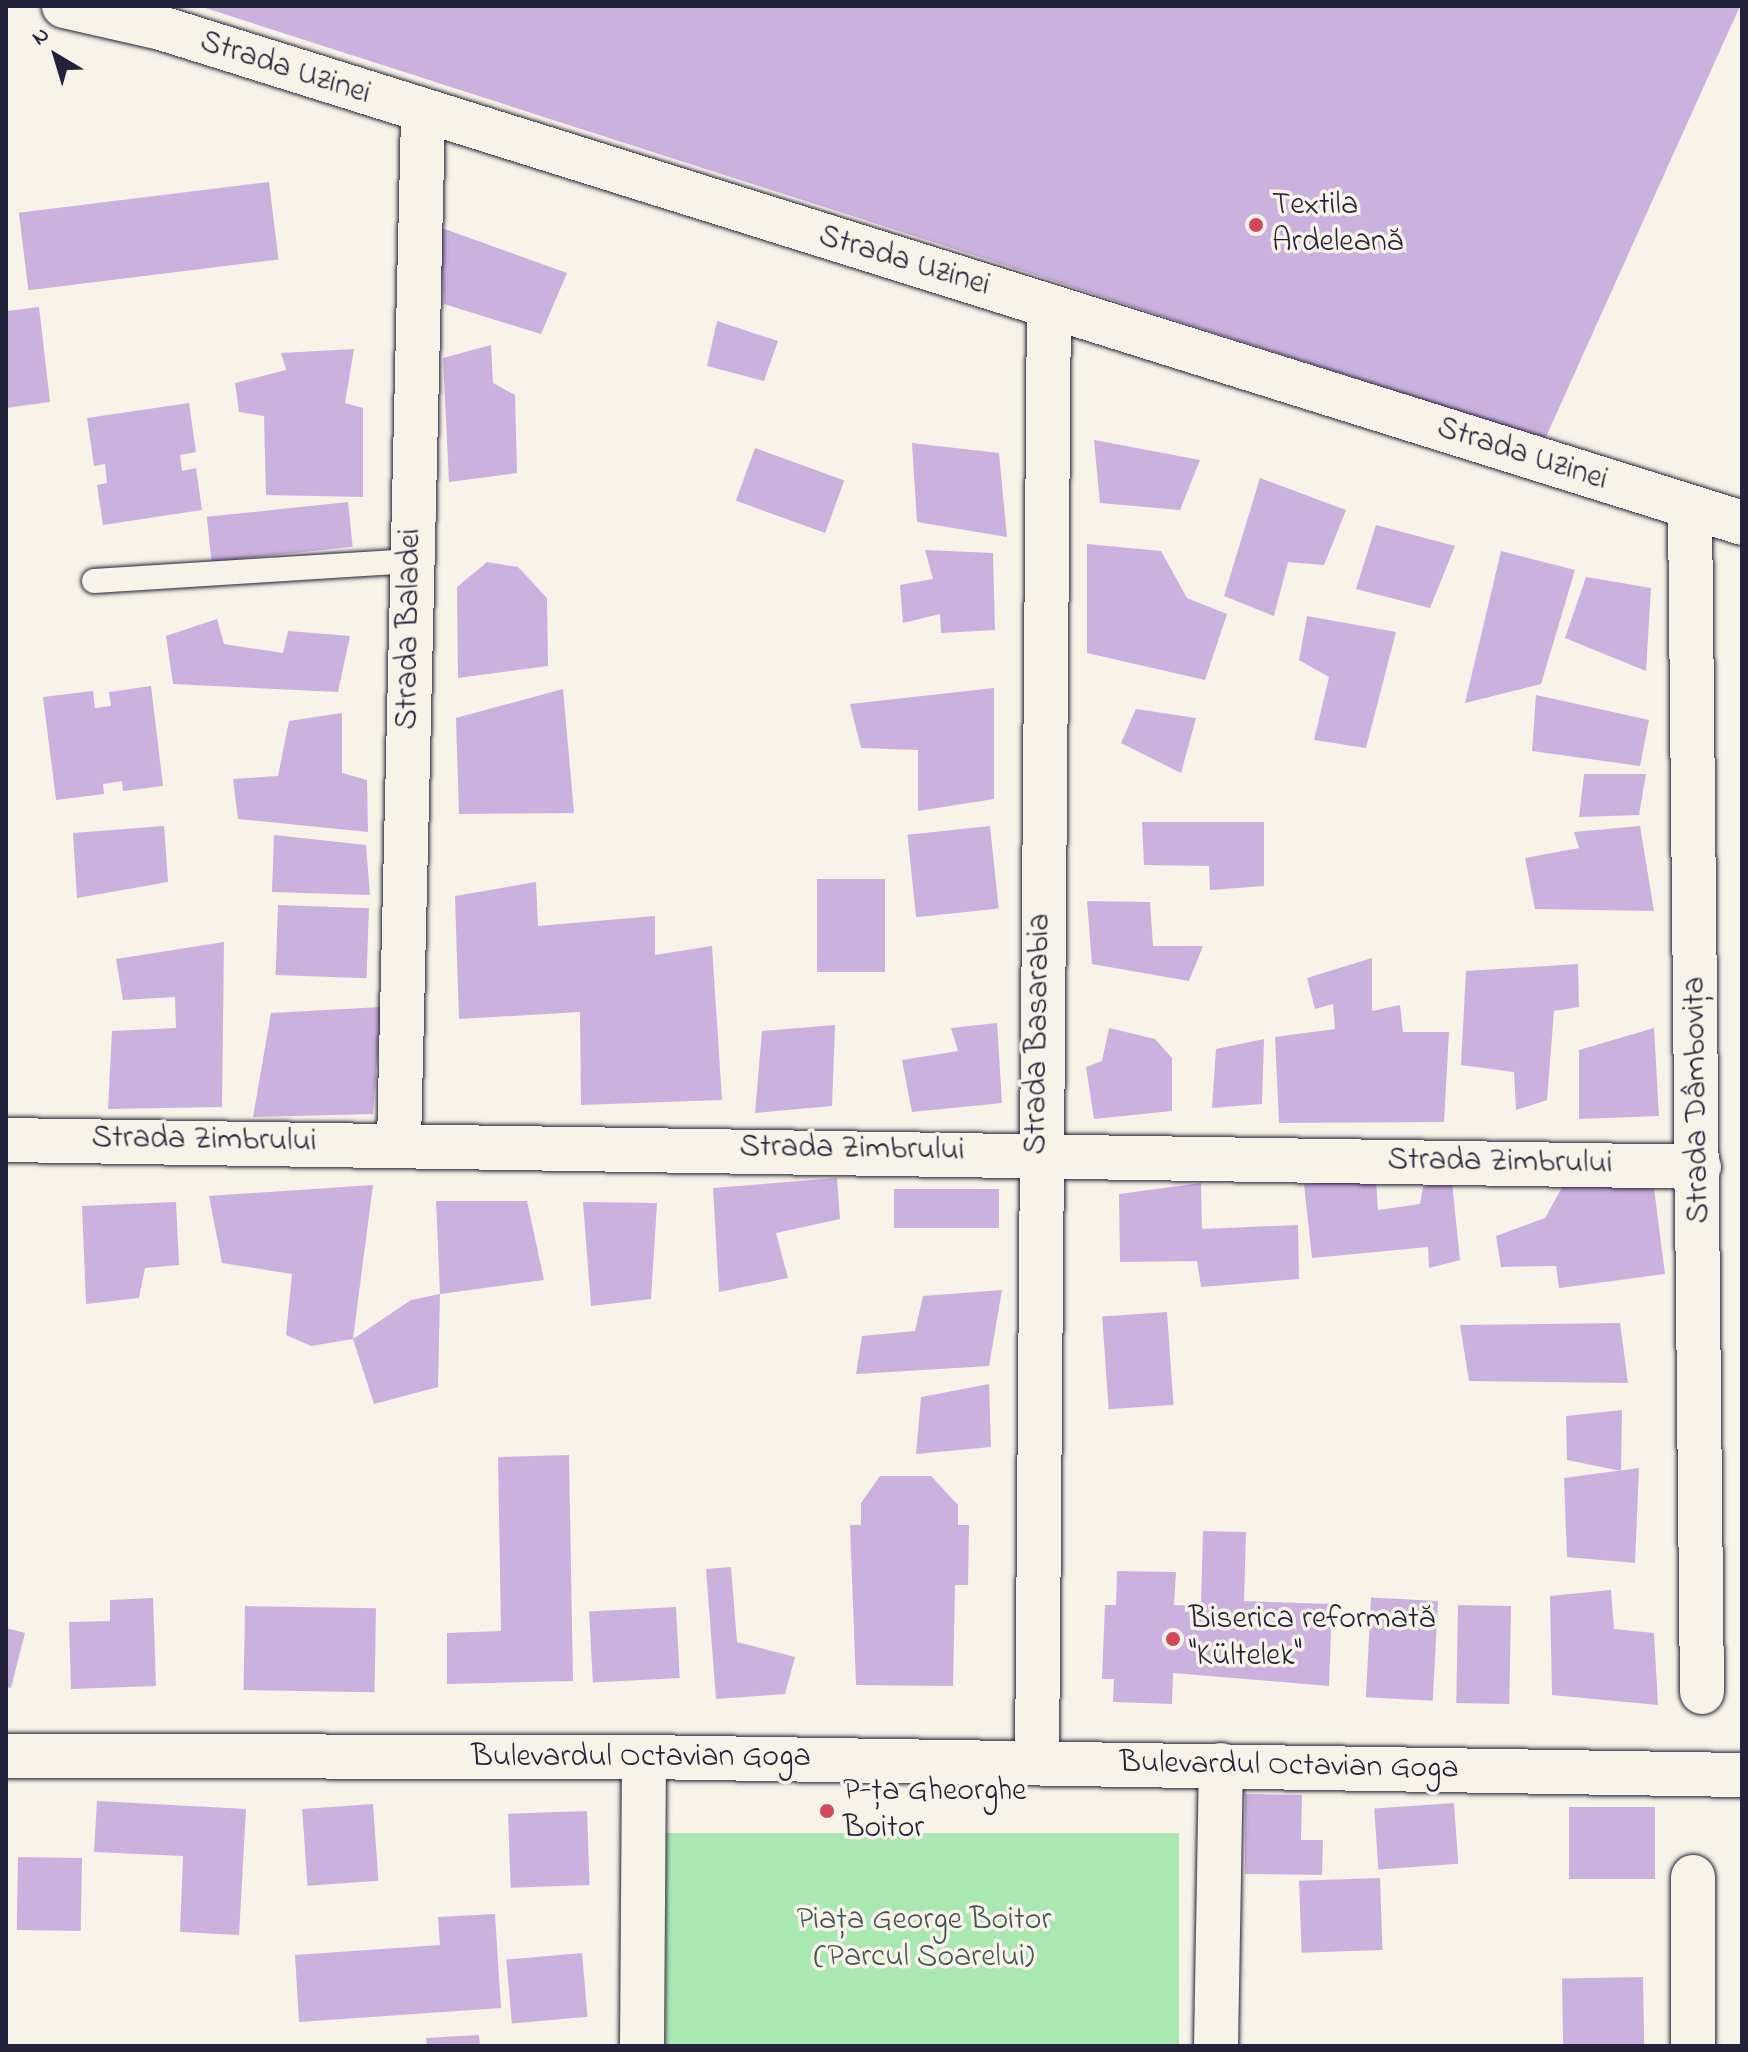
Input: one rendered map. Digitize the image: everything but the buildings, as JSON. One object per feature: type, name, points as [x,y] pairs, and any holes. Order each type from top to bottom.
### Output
[{"type":"street","name":"Strada Uzinei","points":[[64,6],[164,17],[423,115],[1049,306],[1742,523]]},
{"type":"street","name":"Strada Baladei","points":[[399,1143],[423,115]]},
{"type":"street","name":"Strada Basarabia","points":[[1037,1762],[1037,1152],[1049,306]]},
{"type":"street","name":"Strada Dâmbovița","points":[[1690,509],[1702,1692]]},
{"type":"street","name":"Strada Zimbrului","points":[[6,1140],[1037,1152],[1699,1167]]},
{"type":"street","name":"Bulevardul Octavian Goga","points":[[10,1755],[644,1757],[1742,1775]]},
{"type":"street","points":[[642,2046],[644,1757]]},
{"type":"street","points":[[1216,2046],[1221,1765]]},
{"type":"street","points":[[1693,1877],[1693,2046]]},
{"type":"lane","points":[[94,581],[411,561]]},
{"type":"green space","name":"Piața George Boitor (Parcul Soarelui)","points":[[666,1833],[1179,1833],[1179,2046],[666,2046]]},
{"type":"place","name":"Textila Ardeleană","points":[[1256,225]]},
{"type":"place","name":"Biserica reformată \"Kültelek\"","points":[[1173,1639]]},
{"type":"place","name":"P-ța Gheorghe Boitor","points":[[827,1811]]}]
